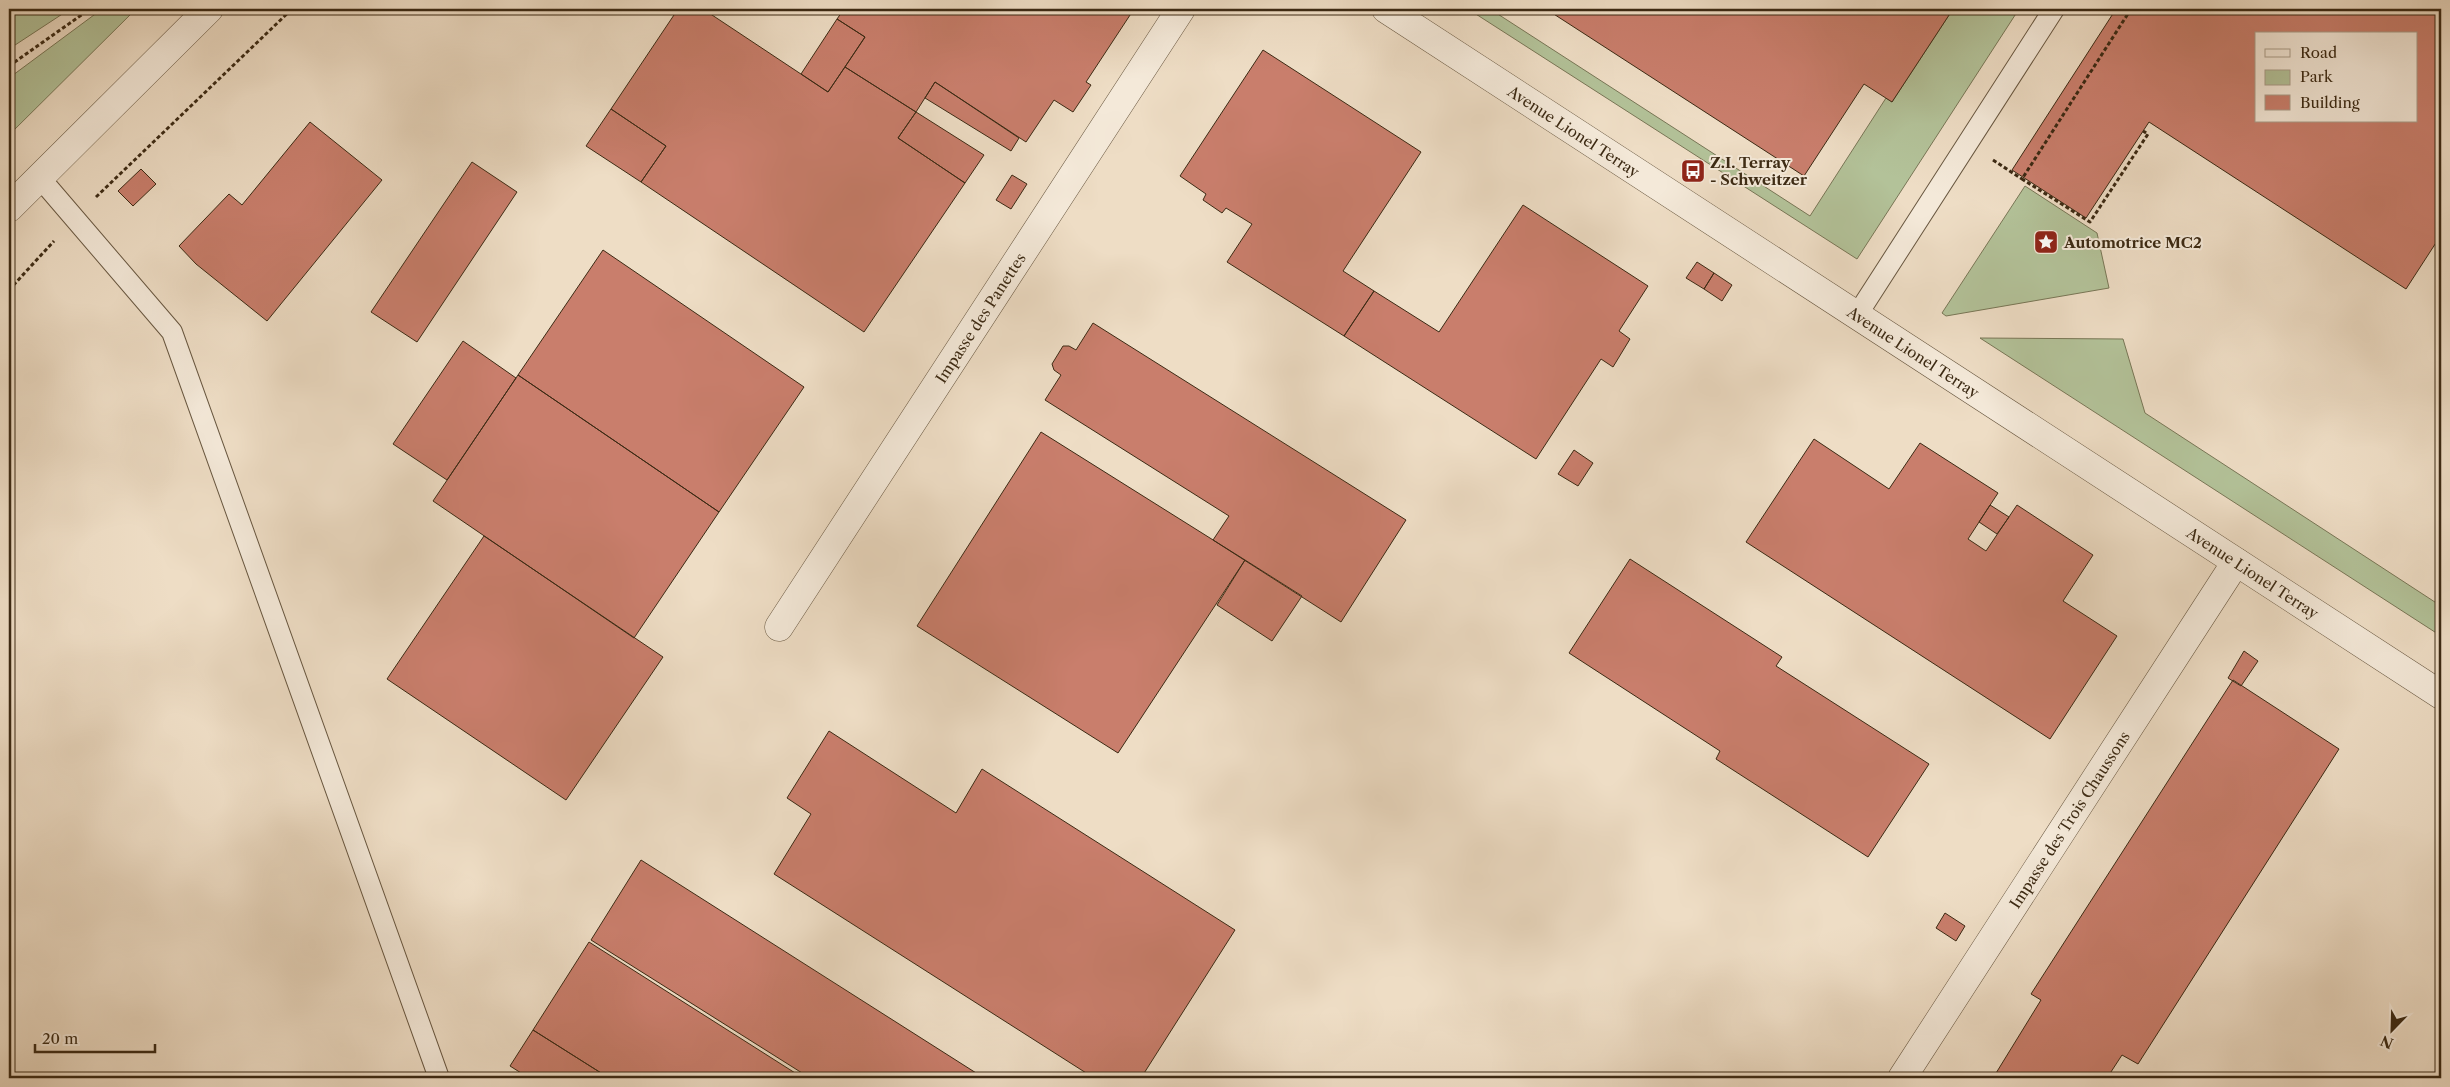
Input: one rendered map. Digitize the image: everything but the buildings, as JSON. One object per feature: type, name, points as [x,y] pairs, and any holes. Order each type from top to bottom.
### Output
[{"type":"street","points":[[9,208],[209,9]]},
{"type":"street","name":"Impasse des Panettes","points":[[779,626],[1181,9]]},
{"type":"street","name":"Avenue Lionel Terray","points":[[1386,9],[2441,695]]},
{"type":"street","name":"Impasse des Trois Chaussons","points":[[1902,1078],[2236,562]]},
{"type":"lane","points":[[1856,315],[2054,9]]},
{"type":"lane","points":[[40,178],[172,332],[439,1078]]},
{"type":"path","points":[[9,66],[90,9]]},
{"type":"path","points":[[9,290],[74,219],[292,9]]},
{"type":"path","points":[[2131,9],[2022,179],[2090,222],[2148,134],[2143,131]]},
{"type":"green space","points":[[9,9],[70,9],[9,49]]},
{"type":"green space","points":[[102,9],[136,9],[9,135],[9,78]]},
{"type":"green space","points":[[1468,9],[1490,9],[1810,216],[1886,98],[1892,102],[1953,9],[2019,9],[1857,259]]},
{"type":"green space","points":[[2025,186],[2097,233],[2109,288],[1946,316],[1942,313]]},
{"type":"green space","points":[[1980,338],[2123,339],[2145,413],[2441,606],[2441,636]]},
{"type":"place","name":"Z.I. Terray - Schweitzer","points":[[1693,171]]},
{"type":"place","name":"Automotrice MC2","points":[[2046,242]]}]
